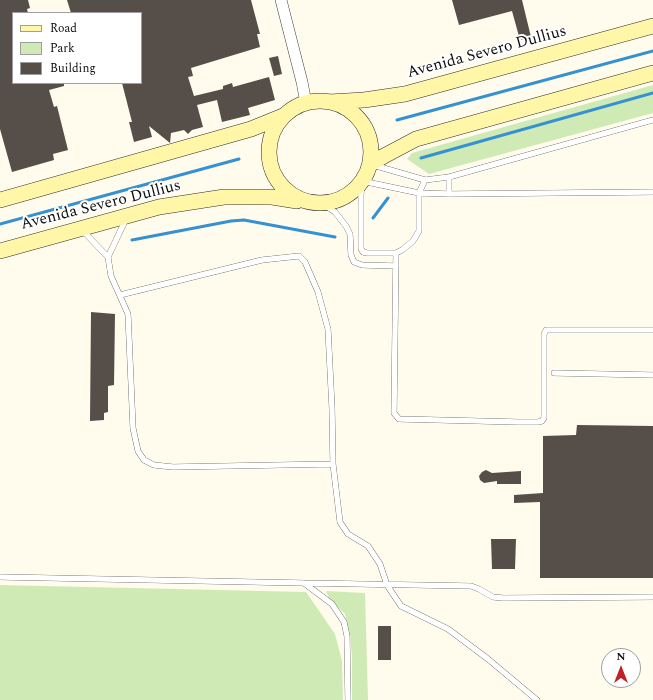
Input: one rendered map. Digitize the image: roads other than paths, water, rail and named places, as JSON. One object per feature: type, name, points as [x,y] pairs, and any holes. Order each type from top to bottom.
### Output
[{"type":"main road","name":"Avenida Severo Dullius","points":[[329,102],[364,100],[405,94],[653,26]]},
{"type":"main road","points":[[370,164],[416,139],[653,73]]},
{"type":"main road","points":[[317,101],[329,102],[346,108],[360,120],[367,131],[370,143],[370,164],[362,181],[352,192],[339,200],[324,204],[308,202],[294,197],[283,189],[275,178],[270,165],[268,151],[270,138],[275,126],[283,116],[294,108],[306,103],[317,101]]},
{"type":"main road","name":"Avenida Severo Dullius","points":[[0,200],[251,129],[283,116]]},
{"type":"main road","name":"Avenida Severo Dullius","points":[[0,251],[159,207],[224,197],[272,197],[308,202]]},
{"type":"street","points":[[281,0],[306,103]]},
{"type":"lane","points":[[370,164],[425,180],[449,177],[653,120]]},
{"type":"lane","points":[[449,177],[449,194]]},
{"type":"lane","points":[[425,180],[419,193],[419,231],[413,241],[408,246],[396,252],[363,252],[361,249],[362,181],[419,193],[653,192]]},
{"type":"lane","points":[[324,204],[335,212],[346,226],[350,234],[352,258],[357,264],[396,266]]},
{"type":"lane","points":[[108,257],[128,215]]},
{"type":"lane","points":[[81,228],[108,257],[111,276],[128,314],[133,428],[138,452],[144,460],[154,465],[174,467],[333,464]]},
{"type":"lane","points":[[396,252],[394,413],[396,417],[402,420],[542,421],[544,418],[544,334],[546,330],[653,330]]},
{"type":"lane","points":[[120,296],[262,260],[299,256],[305,262],[318,292],[328,329],[333,464],[340,522],[348,534],[368,546],[380,564],[387,585],[401,606],[448,629],[488,659],[537,700]]},
{"type":"lane","points":[[554,373],[653,375]]},
{"type":"lane","points":[[0,577],[471,586],[493,597],[503,598],[653,597]]},
{"type":"lane","points":[[304,583],[332,604],[344,622],[347,636],[348,700]]},
{"type":"waterway","points":[[397,120],[653,51]]},
{"type":"waterway","points":[[421,158],[653,93]]},
{"type":"waterway","points":[[0,224],[239,159]]},
{"type":"waterway","points":[[373,218],[388,198]]},
{"type":"waterway","points":[[132,240],[231,221],[244,220],[335,237]]}]
